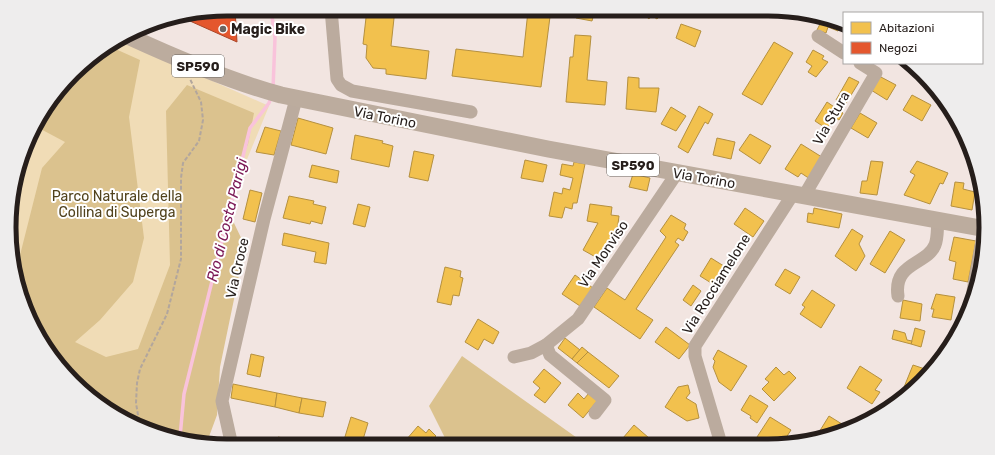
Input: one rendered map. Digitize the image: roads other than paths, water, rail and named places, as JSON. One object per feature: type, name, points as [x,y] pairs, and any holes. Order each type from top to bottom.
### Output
[{"type":"main road","name":"SP590","points":[[133,38],[188,62],[282,95]]},
{"type":"main road","name":"Via Torino","points":[[282,95],[421,124],[677,173],[979,228]]},
{"type":"street","points":[[331,16],[332,49],[337,79],[341,85],[352,90],[471,112]]},
{"type":"street","points":[[818,36],[843,52]]},
{"type":"street","name":"Via Stura","points":[[799,195],[876,73],[862,64]]},
{"type":"street","name":"Via Croce","points":[[230,439],[222,401],[264,219],[282,95]]},
{"type":"street","points":[[421,124],[424,104]]},
{"type":"street","name":"Via Monviso","points":[[514,357],[531,353],[546,345],[578,319],[677,173]]},
{"type":"street","name":"Via Rocciamelone","points":[[718,439],[719,437],[695,356],[695,346],[799,195]]},
{"type":"street","points":[[898,296],[896,286],[905,270],[930,251],[934,245],[938,220]]},
{"type":"street","points":[[546,345],[550,355],[605,400],[595,413]]},
{"type":"waterway","name":"Rio di Costa Parigi","points":[[272,16],[275,38],[273,89]]},
{"type":"waterway","name":"Rio di Costa Parigi","points":[[180,434],[184,394],[250,128],[269,103],[271,97]]},
{"type":"place","name":"Magic Bike","points":[[223,29]]},
{"type":"park label","name":"Parco Naturale della Collina di Superga","points":[[117,204]]}]
